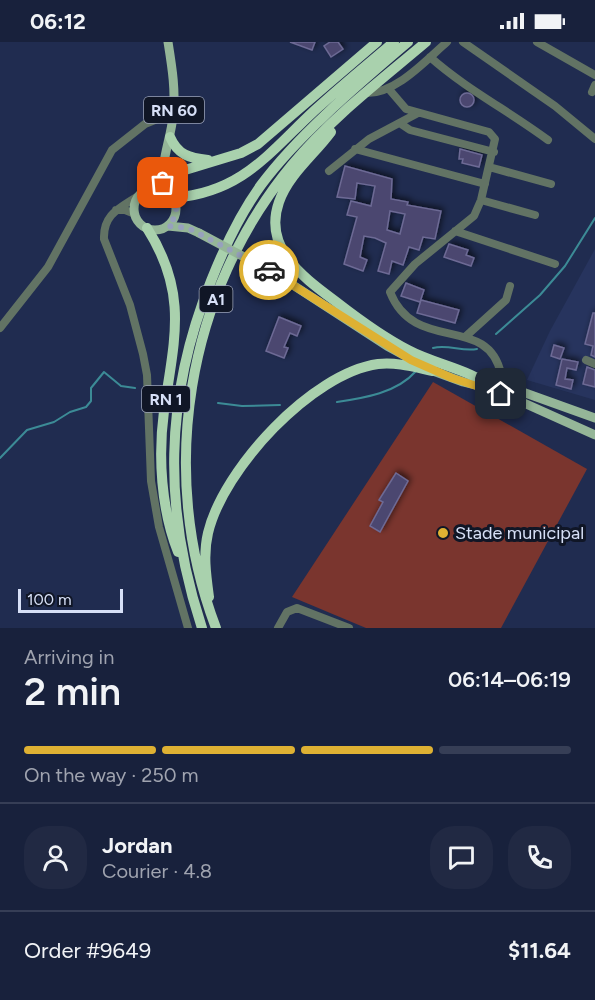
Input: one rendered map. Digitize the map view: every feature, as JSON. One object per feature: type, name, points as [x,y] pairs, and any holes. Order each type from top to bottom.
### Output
[{"type":"highway","points":[[162,177],[241,153],[272,135],[377,42]]},
{"type":"highway","points":[[174,198],[225,186],[251,172],[315,111],[394,42]]},
{"type":"highway","name":"A1","points":[[202,628],[187,572],[173,481],[175,425],[182,377],[193,331],[219,259],[248,205],[279,163],[408,42]]},
{"type":"highway","name":"A1","points":[[216,628],[194,561],[184,487],[186,423],[201,346],[228,269],[257,213],[302,153],[350,106],[426,42]]},
{"type":"highway","points":[[350,106],[283,193],[275,228],[283,252],[306,279],[385,337],[435,362],[478,377],[495,390]]},
{"type":"highway","points":[[170,137],[175,148],[188,157],[214,161]]},
{"type":"highway","name":"RN 1","points":[[147,228],[167,271],[176,306],[174,356],[164,412],[163,484],[172,537],[187,572]]},
{"type":"highway","points":[[210,614],[205,561],[208,531],[230,486],[263,441],[308,398],[340,376],[358,369],[395,363],[433,370]]},
{"type":"main road","name":"RN 60","points":[[165,190],[162,177],[174,116],[175,91],[168,42]]},
{"type":"main road","name":"RN 60","points":[[154,188],[162,177]]},
{"type":"main road","points":[[188,228],[177,211],[174,198],[165,190],[154,188],[138,196],[135,214],[147,228],[157,230],[168,226],[188,228],[199,233],[276,274],[387,346],[433,370],[463,382],[495,390],[555,415],[595,435]]},
{"type":"main road","points":[[168,226],[177,211]]},
{"type":"main road","points":[[495,390],[517,390],[595,418]]},
{"type":"street","points":[[366,93],[377,93],[388,88],[447,42]]},
{"type":"street","points":[[463,42],[555,106],[595,139]]},
{"type":"street","points":[[539,43],[595,75]]},
{"type":"street","points":[[430,57],[451,76],[516,116],[548,140]]},
{"type":"street","points":[[388,88],[399,104],[418,113],[489,132],[495,139],[494,152],[481,200],[474,216],[399,278],[390,292],[395,304],[421,328],[480,342],[495,356],[501,374],[495,390]]},
{"type":"street","points":[[329,171],[355,149],[418,113]]},
{"type":"street","points":[[0,328],[48,267],[111,150],[145,124],[167,115],[174,116]]},
{"type":"street","points":[[401,124],[410,130],[494,152]]},
{"type":"street","points":[[355,149],[484,184]]},
{"type":"street","points":[[489,167],[552,184]]},
{"type":"street","points":[[138,196],[114,211],[106,223],[104,239],[130,305],[141,346],[147,375],[152,487],[169,568],[188,628]]},
{"type":"street","points":[[481,200],[535,215]]},
{"type":"street","points":[[114,211],[125,210],[135,214]]},
{"type":"street","points":[[455,231],[555,264]]},
{"type":"street","points":[[465,337],[506,300],[510,286]]},
{"type":"street","points":[[586,360],[595,364]]},
{"type":"street","points":[[278,628],[287,612],[297,608],[349,628]]},
{"type":"shaded area","points":[[595,249],[595,400],[527,380],[550,331]]},
{"type":"shaded area","name":"Stade municipal","points":[[433,382],[587,469],[501,628],[366,628],[292,597]]},
{"type":"building","points":[[290,42],[315,42],[312,50]]},
{"type":"building","points":[[330,42],[338,42],[343,49],[331,57],[324,46]]},
{"type":"building","points":[[467,93],[472,95],[474,100],[472,105],[467,107],[462,105],[460,100],[462,95]]},
{"type":"building","points":[[460,149],[482,155],[479,167],[462,163],[463,159],[459,159]]},
{"type":"building","points":[[345,166],[392,179],[391,199],[408,202],[407,205],[441,211],[435,239],[423,237],[419,250],[409,247],[403,265],[392,261],[389,274],[378,271],[386,243],[364,236],[360,257],[367,260],[363,271],[344,264],[357,217],[347,215],[351,201],[371,206],[375,186],[357,183],[355,199],[337,197]],"holes":[[[390,211],[405,214],[400,234],[387,230]]]},
{"type":"building","points":[[449,244],[468,250],[466,255],[474,258],[471,266],[444,257]]},
{"type":"building","points":[[406,283],[424,290],[420,302],[401,296]]},
{"type":"building","points":[[421,300],[459,310],[455,323],[417,313]]},
{"type":"building","points":[[593,313],[595,313],[595,357],[591,355],[593,346],[585,344]]},
{"type":"building","points":[[279,317],[301,326],[297,336],[290,333],[284,347],[288,348],[284,358],[266,351]]},
{"type":"building","points":[[554,345],[564,348],[560,359],[551,356]]},
{"type":"building","points":[[562,359],[578,362],[576,370],[567,368],[565,379],[573,380],[571,389],[556,385]]},
{"type":"building","points":[[587,367],[595,370],[595,387],[583,384]]},
{"type":"building","points":[[396,473],[408,481],[380,532],[370,526],[383,502],[379,500]]},
{"type":"waterway","points":[[496,334],[540,295],[565,266],[595,218]]},
{"type":"waterway","points":[[433,348],[477,349]]},
{"type":"waterway","points":[[337,402],[390,389],[399,385],[416,371]]},
{"type":"waterway","points":[[0,458],[27,430],[54,422],[70,412],[86,407],[91,401],[91,388],[104,372],[121,386],[135,388]]},
{"type":"waterway","points":[[218,403],[242,406],[280,405]]},
{"type":"way so far","points":[[163,183],[162,177],[154,188],[170,193],[177,206],[174,220],[168,226],[188,228],[269,270]]},
{"type":"place","name":"Stade municipal","points":[[443,533]]},
{"type":"route","points":[[269,270],[301,288],[411,360],[452,378],[495,390],[501,394]]}]
